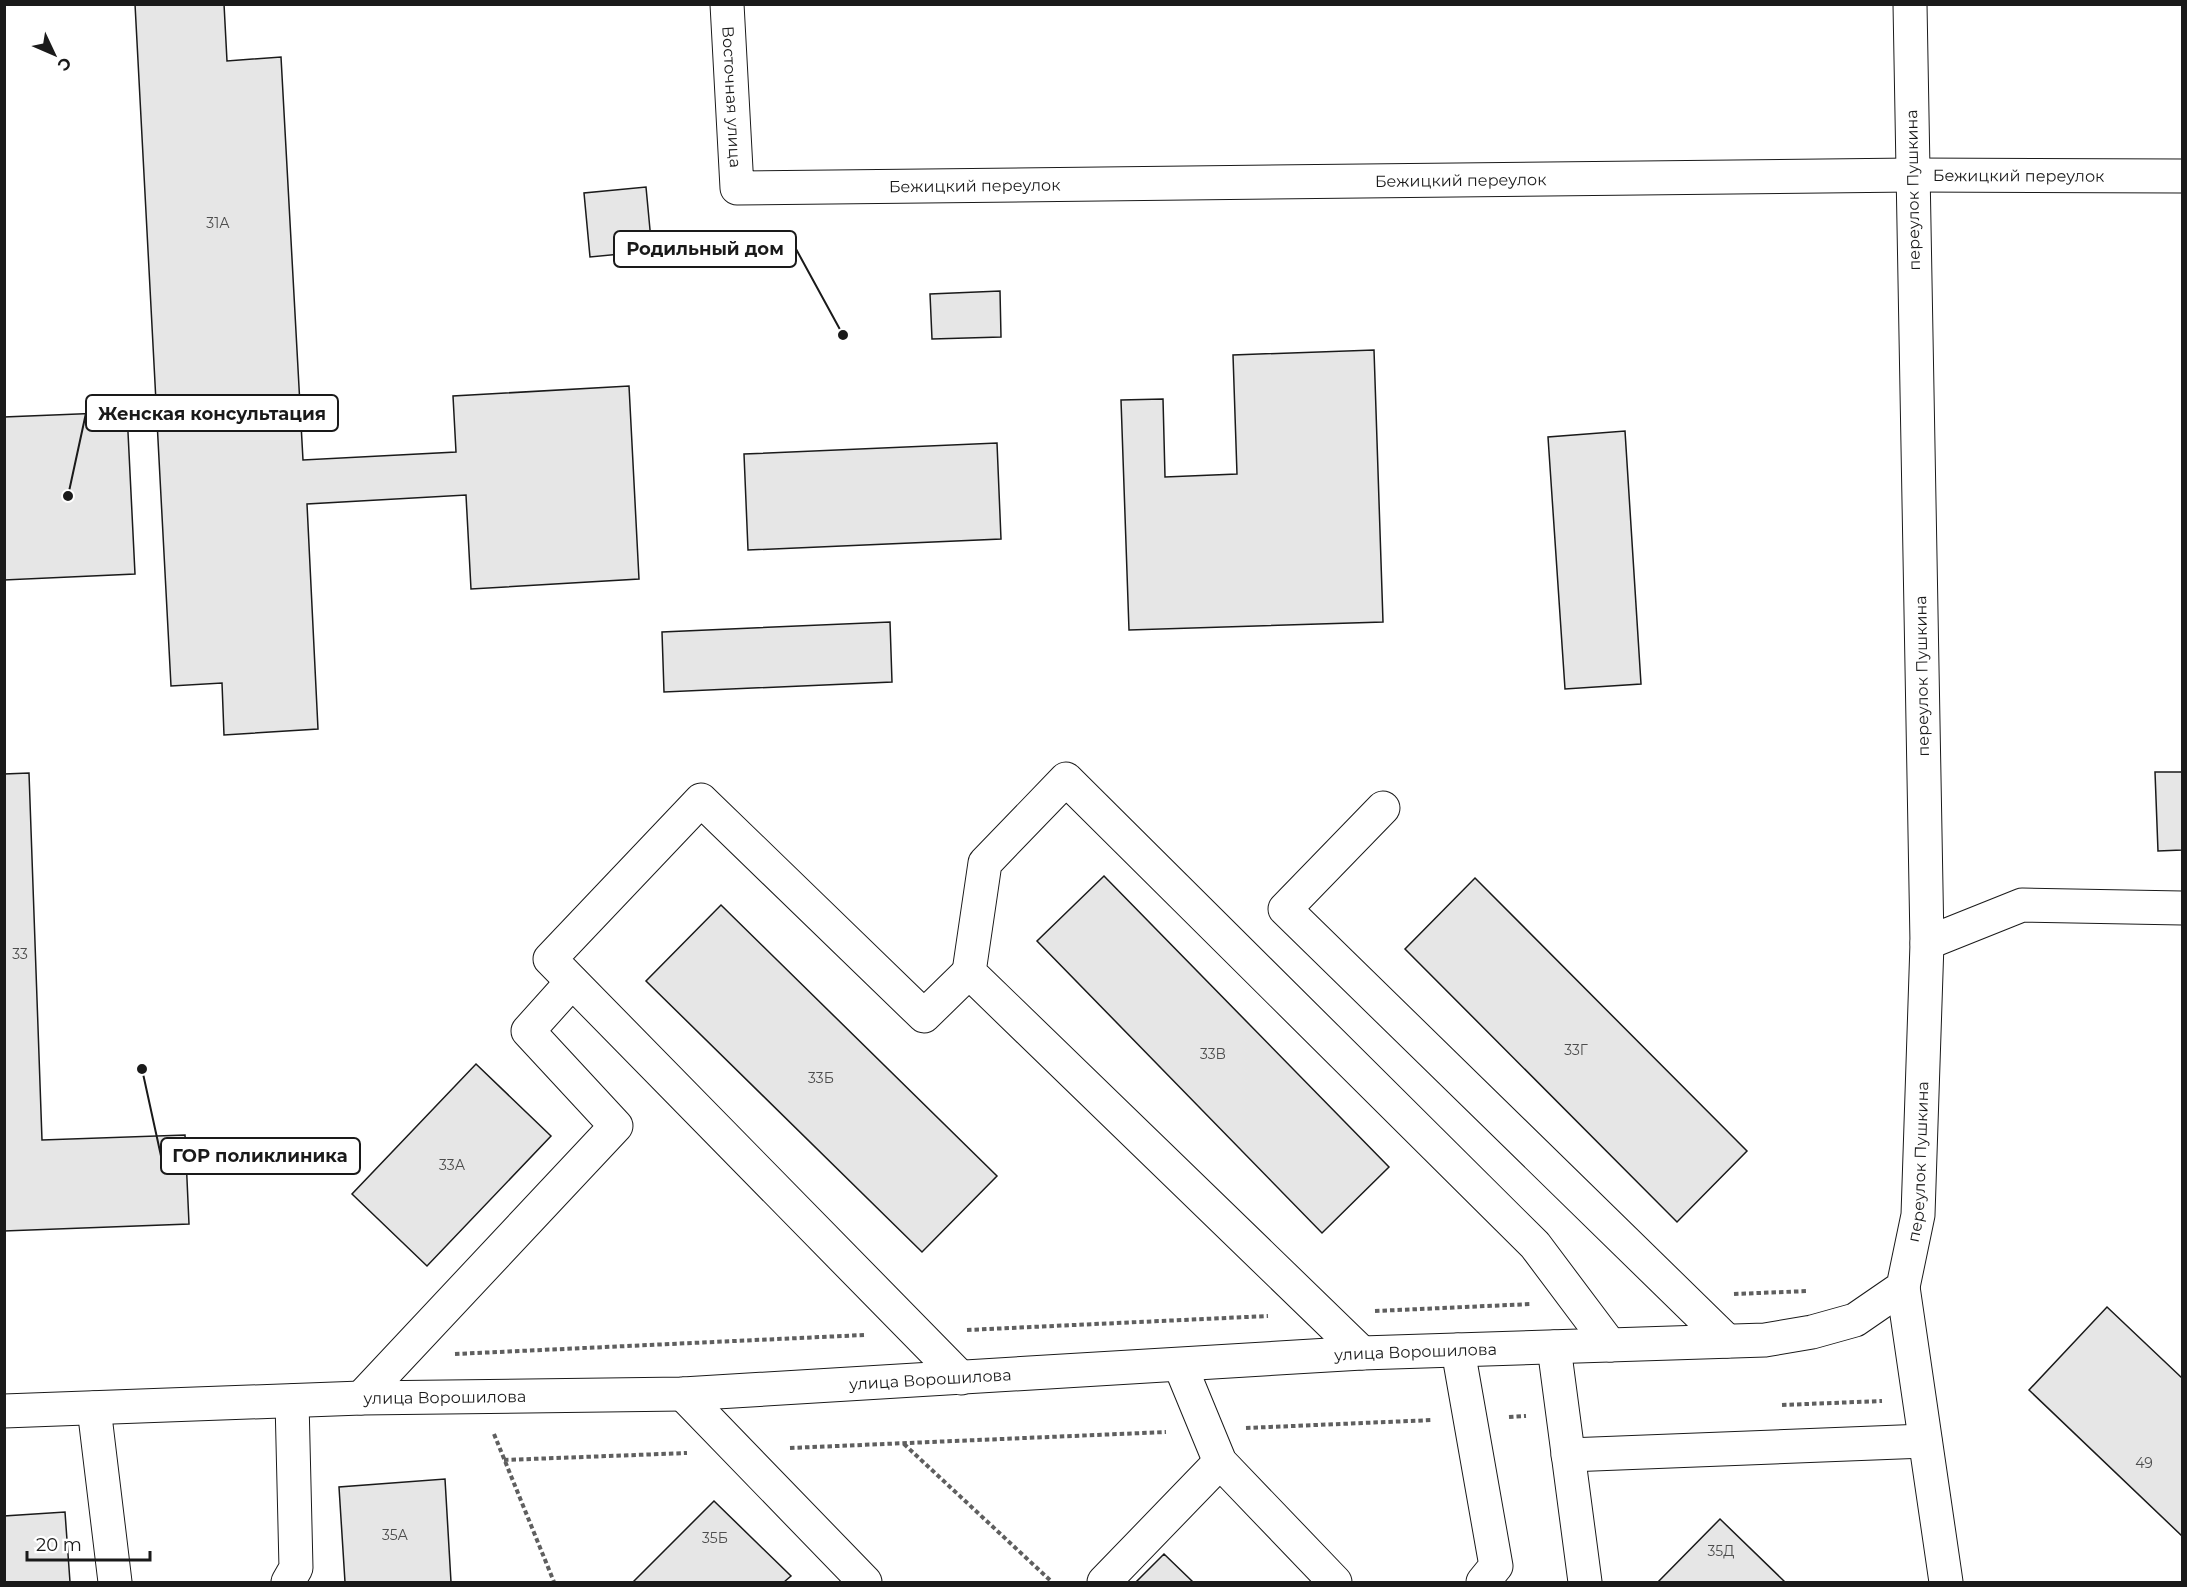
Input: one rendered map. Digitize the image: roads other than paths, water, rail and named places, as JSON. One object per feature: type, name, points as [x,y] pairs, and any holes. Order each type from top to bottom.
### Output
[{"type":"street","name":"Восточная улица","points":[[727,4],[737,188]]},
{"type":"street","name":"переулок Пушкина","points":[[1910,4],[1927,943],[1918,1215],[1903,1287],[1944,1570]]},
{"type":"street","name":"Бежицкий переулок","points":[[737,188],[1912,175],[2182,176]]},
{"type":"street","points":[[961,1378],[550,959],[701,800],[924,1016],[969,972],[985,862],[1066,779],[1535,1245],[1610,1345]]},
{"type":"street","points":[[1383,808],[1285,909],[1727,1341]]},
{"type":"street","points":[[1927,943],[2022,905],[2182,908]]},
{"type":"street","points":[[969,972],[1362,1353]]},
{"type":"street","points":[[361,1398],[616,1126],[528,1031],[572,982]]},
{"type":"street","name":"улица Ворошилова","points":[[4,1411],[361,1398],[683,1394],[1362,1353],[1765,1340],[1855,1320],[1903,1287]]},
{"type":"street","points":[[1554,1347],[1585,1582]]},
{"type":"street","points":[[1458,1350],[1496,1566],[1483,1582]]},
{"type":"street","points":[[1180,1365],[1221,1462],[1335,1582]]},
{"type":"street","points":[[683,1394],[865,1582]]},
{"type":"street","points":[[288,1582],[296,1569],[292,1401]]},
{"type":"street","points":[[94,1408],[115,1582]]},
{"type":"street","points":[[1568,1455],[1925,1441]]},
{"type":"street","points":[[1104,1582],[1221,1462]]},
{"type":"street","points":[[1944,1570],[1970,1582]]},
{"type":"place","name":"Родильный дом","points":[[843,335]]},
{"type":"place","name":"Женская консультация","points":[[68,496]]},
{"type":"place","name":"ГОР поликлиника","points":[[142,1069]]}]
